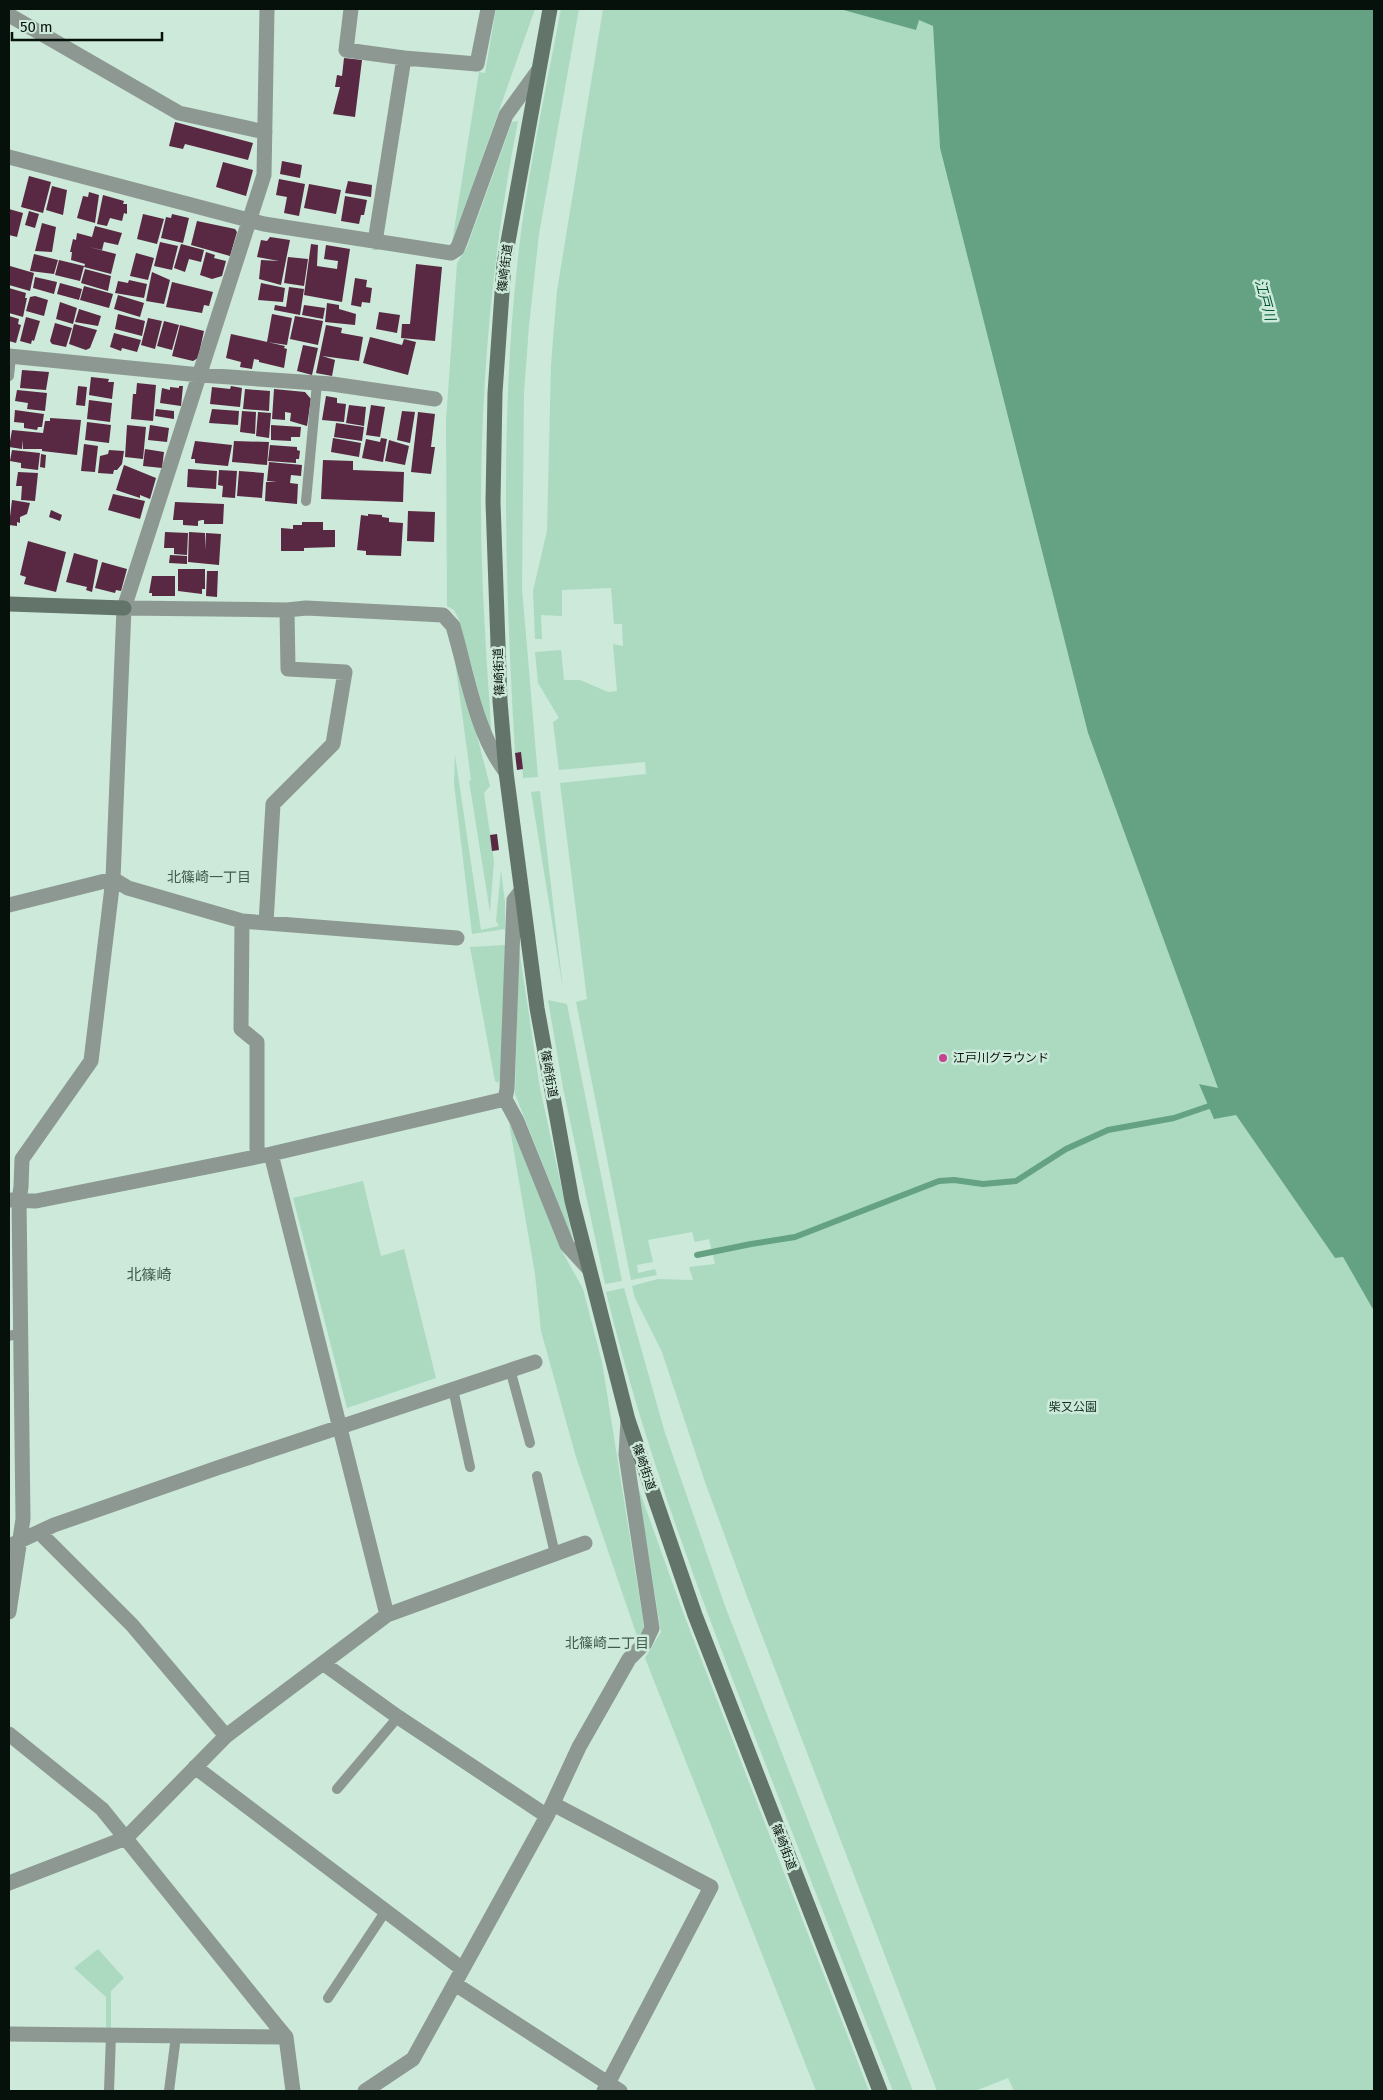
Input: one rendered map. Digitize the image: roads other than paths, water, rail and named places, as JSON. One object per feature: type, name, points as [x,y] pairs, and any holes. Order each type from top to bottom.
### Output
[{"type":"main road","name":"篠崎街道","points":[[550,9],[504,264],[495,393],[493,502],[500,701],[506,772],[537,1008],[572,1201],[628,1420],[695,1616],[880,2091]]},
{"type":"main road","points":[[9,604],[124,608]]},
{"type":"street","points":[[9,1612],[15,1543],[24,1519],[14,1335],[14,1200],[22,1187],[22,1159],[91,1060],[113,879],[124,608],[264,175],[267,9]]},
{"type":"street","points":[[352,9],[346,50],[404,58],[477,64],[488,9]]},
{"type":"street","points":[[9,15],[179,113],[265,132]]},
{"type":"street","points":[[375,242],[404,58]]},
{"type":"street","points":[[9,157],[264,224],[451,253],[457,249],[506,115],[538,71]]},
{"type":"street","points":[[10,357],[200,375],[316,383],[434,399]]},
{"type":"street","points":[[124,608],[287,610],[306,608],[443,615],[454,626],[485,736],[495,758],[506,772]]},
{"type":"street","points":[[266,923],[273,804],[333,744],[345,672],[288,669],[287,610]]},
{"type":"street","points":[[9,905],[113,879],[128,888],[242,921],[457,938]]},
{"type":"street","points":[[521,891],[514,900],[507,1089],[505,1099],[517,1121],[567,1245],[589,1269]]},
{"type":"street","points":[[242,921],[241,1029],[257,1042],[264,1155],[340,1428],[387,1615]]},
{"type":"street","points":[[14,1200],[36,1200],[264,1155],[505,1099]]},
{"type":"street","points":[[15,1543],[39,1532],[208,1471],[535,1362]]},
{"type":"street","points":[[365,2091],[412,2059],[550,1810],[579,1747],[629,1659],[645,1643],[652,1628],[626,1455],[628,1420]]},
{"type":"street","points":[[39,1532],[132,1625],[226,1736]]},
{"type":"street","points":[[9,1883],[126,1838],[226,1736],[387,1615],[585,1543]]},
{"type":"street","points":[[324,1664],[398,1717],[550,1810],[711,1887],[611,2089],[455,1984]]},
{"type":"street","points":[[9,1734],[102,1809],[286,2037],[293,2091]]},
{"type":"street","points":[[195,1768],[384,1912],[461,1968]]},
{"type":"street","points":[[9,2034],[286,2037]]},
{"type":"lane","points":[[9,376],[10,357]]},
{"type":"lane","points":[[306,502],[316,383]]},
{"type":"lane","points":[[510,1369],[530,1443]]},
{"type":"lane","points":[[453,1389],[470,1468]]},
{"type":"lane","points":[[537,1476],[555,1554]]},
{"type":"lane","points":[[337,1789],[398,1717]]},
{"type":"lane","points":[[328,1998],[384,1912]]},
{"type":"lane","points":[[109,2091],[111,2035]]},
{"type":"lane","points":[[169,2091],[176,2036]]},
{"type":"water","name":"江戸川","points":[[840,9],[1374,9],[1374,1311],[1343,1257],[1335,1258],[1236,1115],[1214,1119],[1199,1084],[1218,1088],[1088,733],[940,148],[933,26],[919,20],[916,30]]},
{"type":"waterway","points":[[697,1255],[795,1237],[939,1181],[954,1180],[983,1184],[1016,1181],[1066,1149],[1108,1130],[1174,1118],[1209,1106],[1217,1107]]},
{"type":"place","name":"江戸川グラウンド","points":[[943,1058]]},
{"type":"district","name":"北篠崎一丁目","points":[[209,877]]},
{"type":"district","name":"北篠崎","points":[[149,1275]]},
{"type":"district","name":"北篠崎二丁目","points":[[607,1643]]},
{"type":"park label","name":"柴又公園","points":[[1073,1407]]}]
